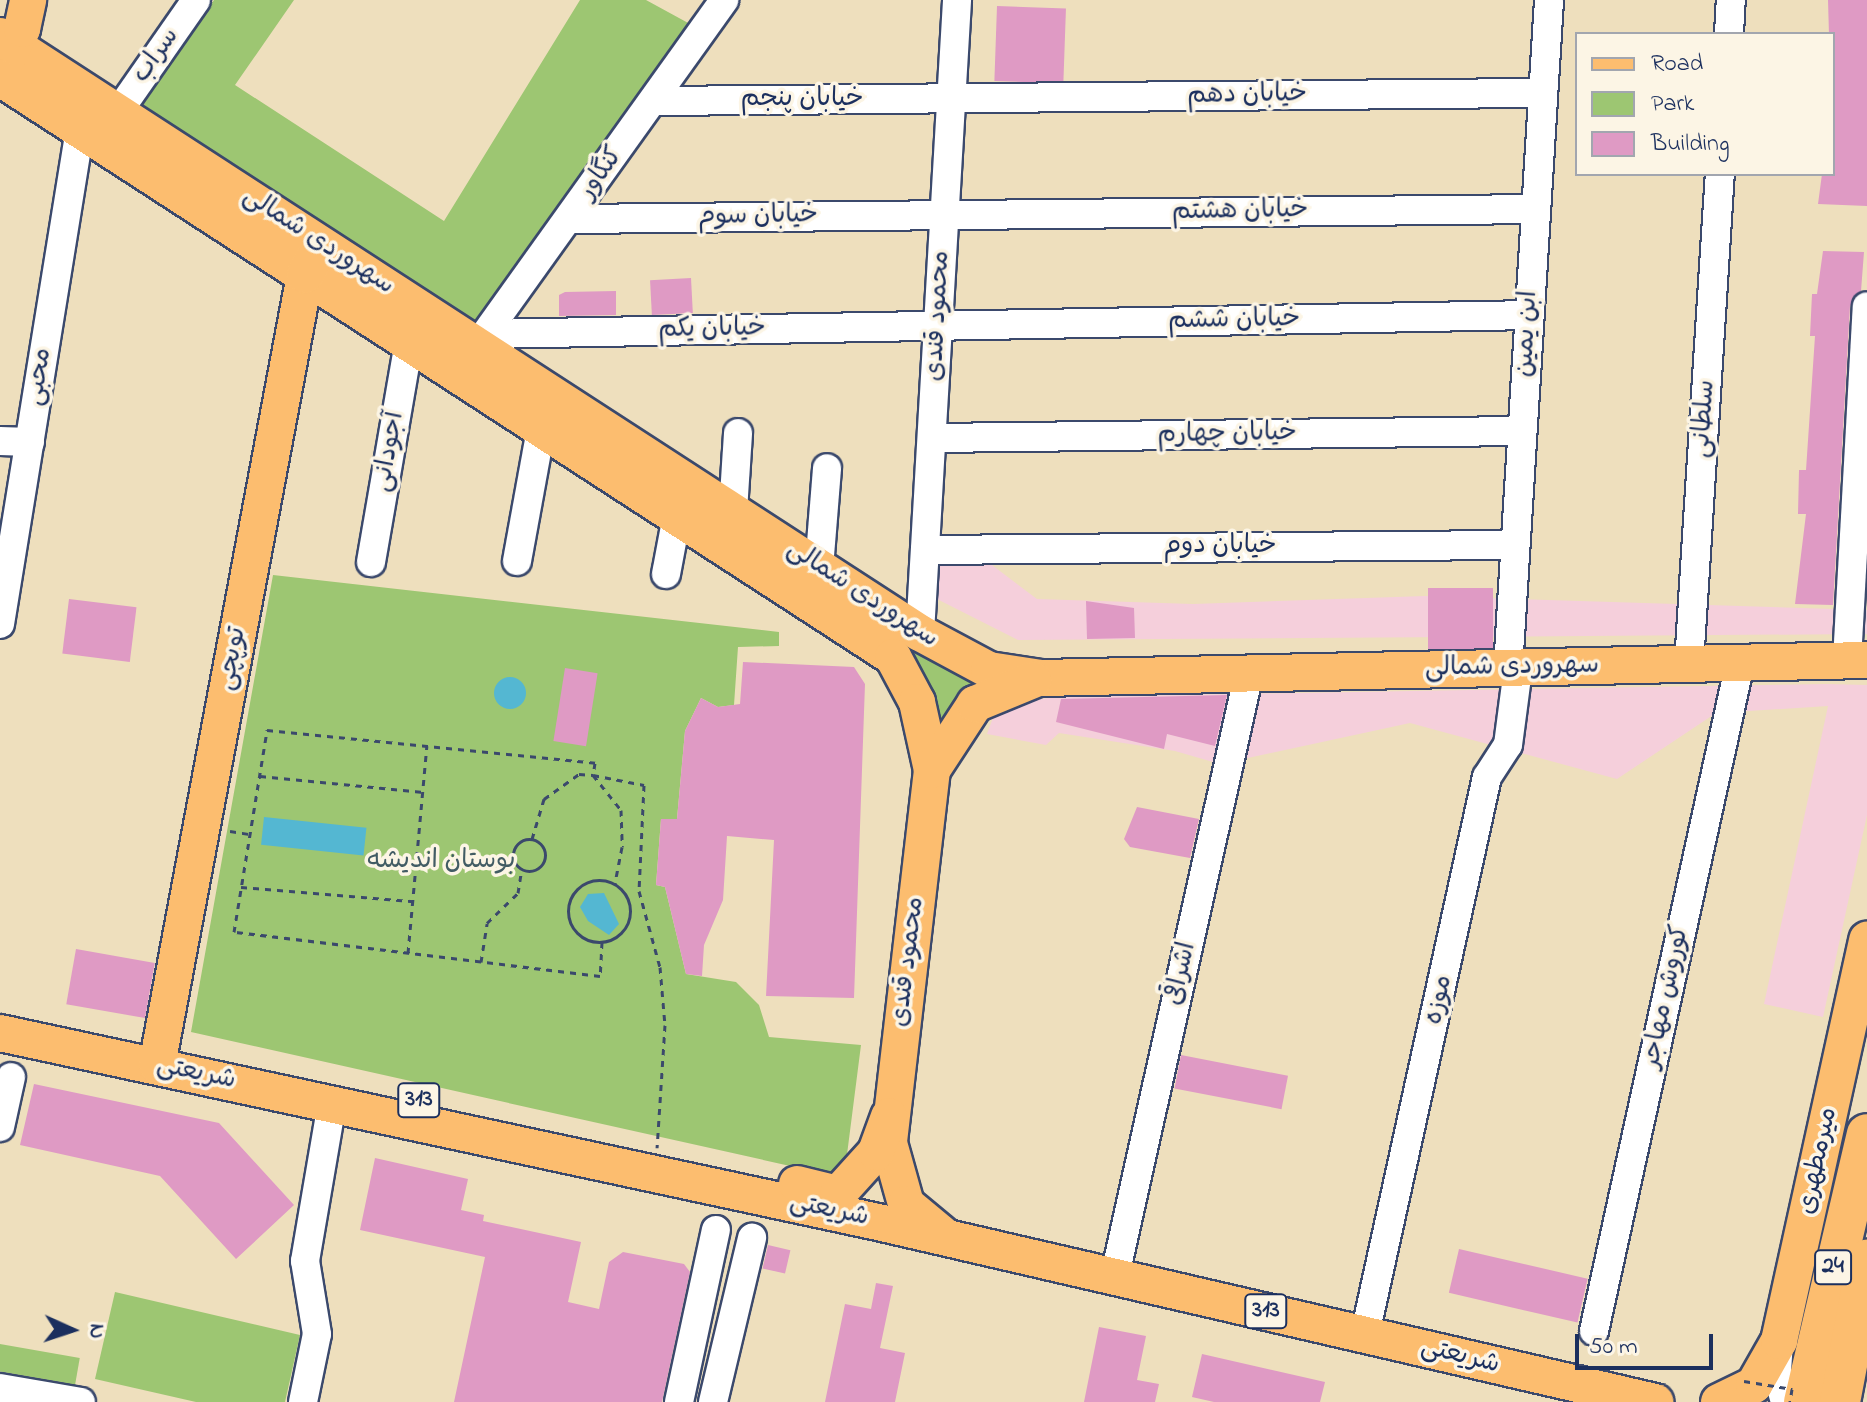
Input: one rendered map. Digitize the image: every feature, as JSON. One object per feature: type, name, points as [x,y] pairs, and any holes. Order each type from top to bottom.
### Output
[{"type":"highway","name":"24","points":[[1804,1402],[1867,1134]]},
{"type":"highway","name":"24","points":[[1840,1402],[1867,1260]]},
{"type":"main road","points":[[3,0],[3,54]]},
{"type":"main road","points":[[3,54],[28,0]]},
{"type":"main road","name":"سهروردی شمالی","points":[[3,54],[99,114],[313,260],[409,343],[893,657],[917,702],[932,770]]},
{"type":"main road","name":"سهروردی شمالی","points":[[313,260],[481,340],[819,568],[920,633],[980,667],[1041,678],[1860,663]]},
{"type":"main road","name":"توپچی","points":[[160,1054],[313,260]]},
{"type":"main road","points":[[932,770],[975,704],[1041,678]]},
{"type":"main road","name":"محمود قندی","points":[[932,770],[889,1143],[906,1204],[946,1238]]},
{"type":"main road","name":"میرمطهری","points":[[1732,1391],[1754,1385],[1779,1341],[1867,940]]},
{"type":"main road","name":"شریعتی","points":[[0,1009],[332,1103],[1115,1275],[1655,1402]]},
{"type":"main road","name":"شریعتی","points":[[0,1033],[160,1054],[657,1153],[838,1194]]},
{"type":"main road","name":"محمود قندی","points":[[838,1194],[876,1152],[892,1107]]},
{"type":"street","name":"سراب","points":[[99,114],[196,0]]},
{"type":"street","name":"کنگاور","points":[[481,340],[571,219],[724,0]]},
{"type":"street","name":"محمود قندی","points":[[920,633],[957,0]]},
{"type":"street","name":"ابن یمین","points":[[1513,669],[1515,545],[1549,0]]},
{"type":"street","points":[[1729,32],[1731,0]]},
{"type":"street","name":"خیابان دهم","points":[[951,99],[1543,93]]},
{"type":"street","name":"خیابان پنجم","points":[[653,101],[951,99]]},
{"type":"street","name":"محبی","points":[[0,624],[30,442],[99,114]]},
{"type":"street","name":"سلطانی","points":[[1689,664],[1720,176]]},
{"type":"street","name":"خیابان هشتم","points":[[945,215],[1536,209]]},
{"type":"street","name":"خیابان سوم","points":[[571,219],[945,215]]},
{"type":"street","points":[[1860,663],[1867,307]]},
{"type":"street","name":"خیابان ششم","points":[[938,326],[1529,315]]},
{"type":"street","name":"خیابان یکم","points":[[481,340],[938,326]]},
{"type":"street","name":"آجودانی","points":[[371,562],[409,343]]},
{"type":"street","points":[[517,561],[541,429]]},
{"type":"street","name":"خیابان چهارم","points":[[932,438],[1522,431]]},
{"type":"street","points":[[733,511],[738,433]]},
{"type":"street","points":[[0,441],[30,442]]},
{"type":"street","points":[[819,568],[827,468]]},
{"type":"street","points":[[666,574],[677,516]]},
{"type":"street","name":"خیابان دوم","points":[[925,550],[1515,545]]},
{"type":"street","name":"کوروش مهاجر","points":[[1594,1331],[1740,663]]},
{"type":"street","name":"موزه","points":[[1365,1334],[1487,777],[1508,745],[1513,669]]},
{"type":"street","name":"اشراقی","points":[[1115,1275],[1249,673]]},
{"type":"street","points":[[0,1127],[11,1077]]},
{"type":"street","points":[[303,1402],[317,1334],[305,1261],[332,1103]]},
{"type":"street","points":[[679,1402],[716,1230]]},
{"type":"street","points":[[713,1402],[752,1238]]},
{"type":"street","points":[[1779,1341],[1777,1374],[1788,1402]]},
{"type":"street","points":[[0,1388],[81,1402]]},
{"type":"path","points":[[593,775],[595,763],[267,730],[234,932],[600,976],[602,942]]},
{"type":"path","points":[[408,953],[427,746]]},
{"type":"path","points":[[532,839],[544,799],[579,774],[644,785],[639,891],[660,967],[665,1025],[657,1153]]},
{"type":"path","points":[[593,775],[604,783],[621,810],[622,847],[615,883]]},
{"type":"path","points":[[259,776],[423,792]]},
{"type":"path","points":[[481,962],[487,923],[518,893],[522,869],[513,852],[518,843],[532,839]]},
{"type":"path","points":[[522,869],[538,868],[544,860],[544,849],[532,839]]},
{"type":"path","points":[[594,879],[615,883],[628,898],[630,917],[621,934],[602,942],[574,930],[570,899],[594,879]]},
{"type":"path","points":[[241,887],[413,901]]},
{"type":"path","points":[[1732,1391],[1792,1389],[1788,1402]]},
{"type":"shaded area","points":[[988,562],[1037,599],[1193,604],[1425,596],[1867,610],[1867,634],[1018,640],[935,598],[938,564]]},
{"type":"shaded area","points":[[1867,685],[1867,815],[1823,1017],[1764,1004],[1828,706],[1716,713],[1617,779],[1410,723],[1220,764],[1175,751],[1059,733],[1046,745],[987,734],[998,704],[1057,697]]},
{"type":"green space","points":[[214,0],[294,0],[235,85],[444,221],[580,0],[646,0],[690,24],[475,331],[141,103]]},
{"type":"green space","name":"بوستان اندیشه","points":[[273,575],[779,632],[779,646],[738,647],[734,705],[718,707],[701,698],[685,731],[677,819],[661,819],[656,885],[665,887],[686,974],[736,982],[759,1005],[769,1037],[861,1045],[844,1178],[191,1032]]},
{"type":"green space","points":[[906,639],[976,683],[936,729]]},
{"type":"green space","points":[[115,1292],[300,1335],[285,1402],[196,1402],[95,1379]]},
{"type":"green space","points":[[0,1344],[80,1358],[75,1385],[0,1371]]},
{"type":"water","points":[[510,677],[521,682],[526,693],[521,704],[510,709],[499,704],[494,693],[499,682]]},
{"type":"water","points":[[264,817],[366,828],[364,856],[261,845]]},
{"type":"water","points":[[604,893],[619,924],[609,935],[588,921],[580,907],[588,894]]},
{"type":"building","points":[[1828,0],[1867,0],[1867,206],[1818,204],[1822,176],[1835,176],[1835,32],[1829,32]]},
{"type":"building","points":[[997,6],[1066,8],[1063,83],[994,81]]},
{"type":"building","points":[[1823,251],[1864,252],[1861,291],[1850,306],[1833,605],[1795,604],[1806,514],[1798,514],[1799,470],[1806,470],[1815,336],[1810,336],[1812,294],[1817,294]]},
{"type":"building","points":[[691,278],[693,313],[652,315],[650,280]]},
{"type":"building","points":[[616,291],[616,315],[559,316],[559,295],[565,292]]},
{"type":"building","points":[[1428,588],[1493,588],[1493,649],[1428,649]]},
{"type":"building","points":[[69,599],[136,607],[130,662],[62,654]]},
{"type":"building","points":[[1086,601],[1134,608],[1135,638],[1087,639]]},
{"type":"building","points":[[743,662],[854,667],[865,684],[854,998],[766,996],[774,840],[727,836],[723,900],[704,945],[702,976],[686,974],[665,887],[656,885],[661,819],[677,819],[685,731],[701,698],[718,707],[740,704]]},
{"type":"building","points":[[565,668],[598,673],[586,746],[553,741]]},
{"type":"building","points":[[1227,695],[1215,746],[1167,734],[1164,749],[1056,722],[1061,699]]},
{"type":"building","points":[[1137,807],[1199,819],[1190,858],[1130,847],[1124,839]]},
{"type":"building","points":[[76,949],[155,963],[145,1018],[66,1004]]},
{"type":"building","points":[[1181,1055],[1288,1076],[1282,1109],[1175,1088]]},
{"type":"building","points":[[34,1084],[219,1123],[294,1205],[236,1259],[160,1176],[20,1145]]},
{"type":"building","points":[[375,1158],[468,1179],[461,1210],[484,1215],[483,1221],[581,1242],[568,1302],[599,1309],[609,1262],[623,1252],[684,1264],[690,1272],[662,1402],[454,1402],[485,1257],[360,1230]]},
{"type":"building","points":[[768,1245],[790,1250],[785,1274],[763,1268]]},
{"type":"building","points":[[1459,1249],[1588,1279],[1577,1323],[1449,1293]]},
{"type":"building","points":[[876,1283],[893,1286],[880,1348],[905,1353],[895,1402],[825,1402],[845,1304],[871,1309]]},
{"type":"building","points":[[1099,1327],[1146,1336],[1137,1380],[1159,1384],[1155,1402],[1084,1402]]},
{"type":"building","points":[[1202,1354],[1325,1382],[1320,1402],[1214,1402],[1192,1397]]}]
